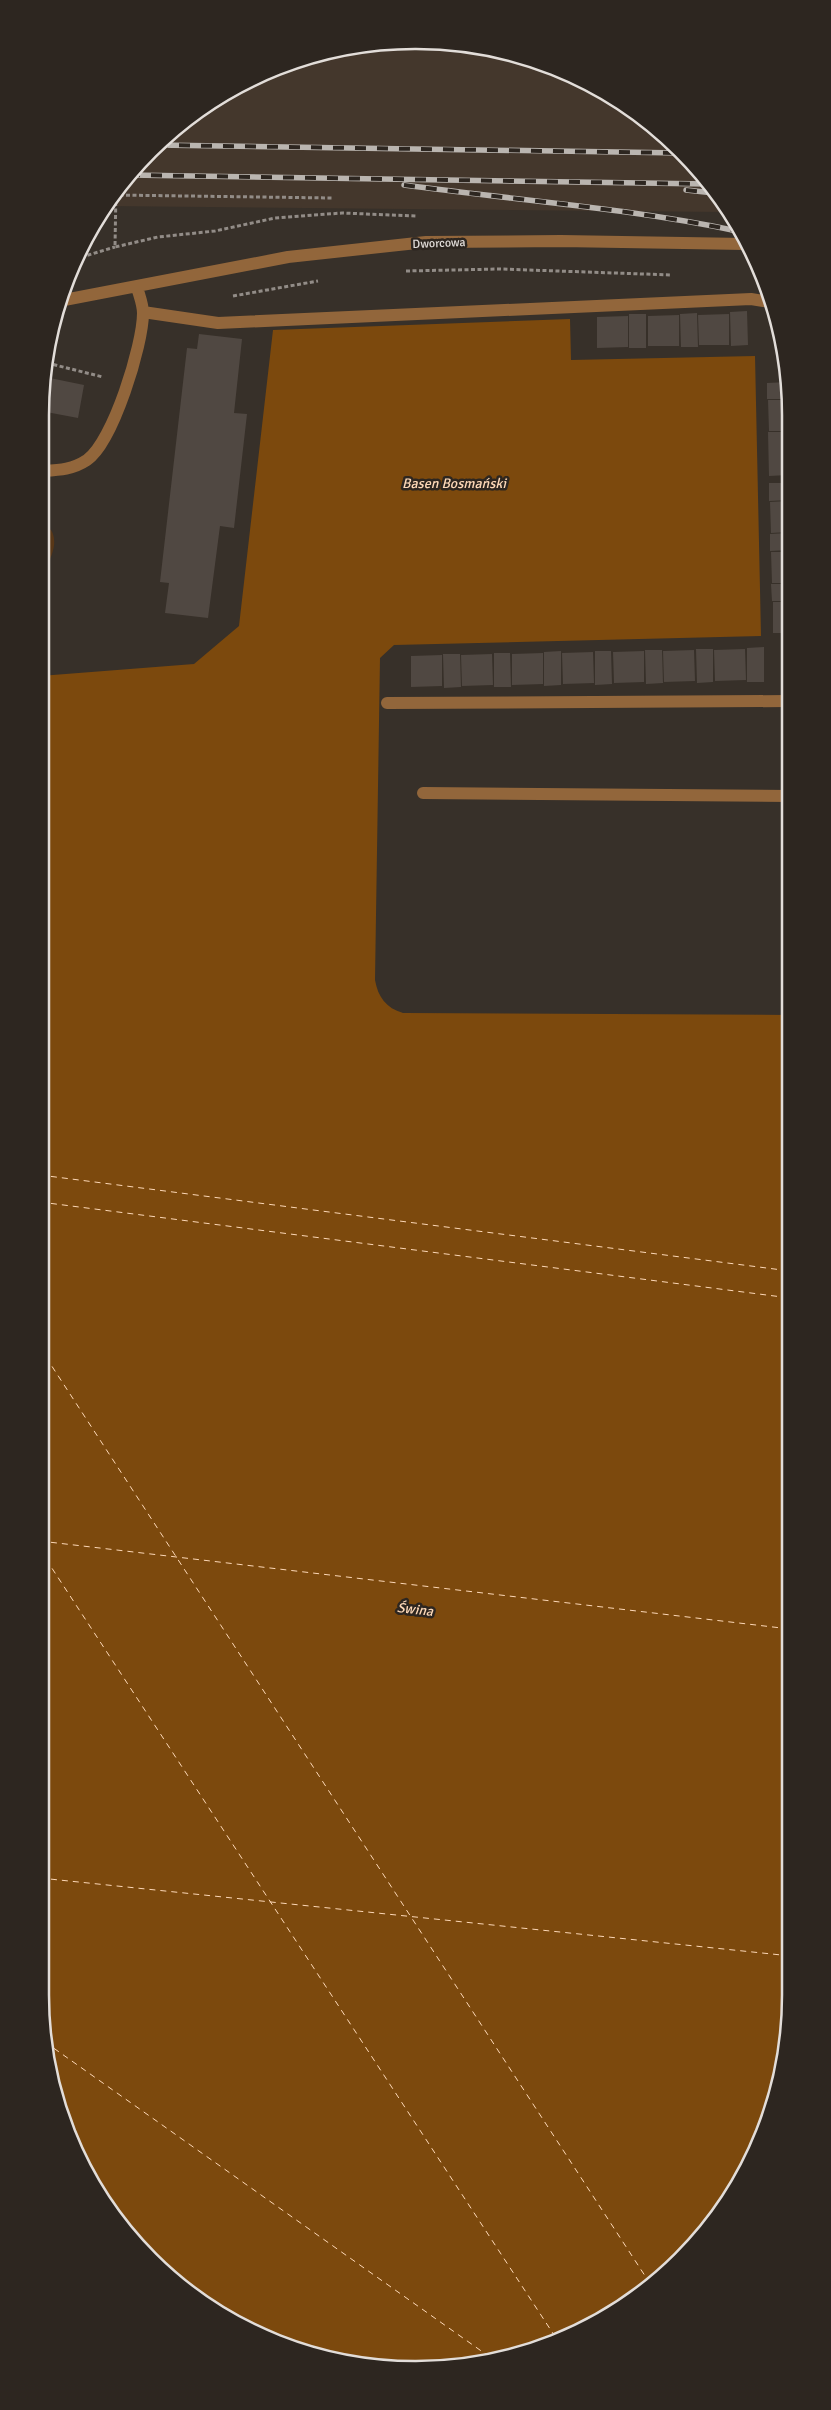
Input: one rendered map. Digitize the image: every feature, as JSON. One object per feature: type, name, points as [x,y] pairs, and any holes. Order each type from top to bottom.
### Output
[{"type":"street","name":"Dworcowa","points":[[68,299],[288,257],[426,242],[561,241],[739,244]]},
{"type":"street","points":[[49,470],[71,469],[89,459],[101,447],[128,384],[138,348],[143,312],[137,287]]},
{"type":"street","points":[[143,312],[218,323],[751,299],[764,301]]},
{"type":"street","points":[[387,703],[782,701]]},
{"type":"street","points":[[423,793],[782,796]]},
{"type":"path","points":[[123,195],[332,198]]},
{"type":"path","points":[[115,206],[115,247]]},
{"type":"path","points":[[85,257],[115,247],[158,237],[215,231],[275,218],[342,214],[421,216]]},
{"type":"path","points":[[398,272],[500,269],[678,276]]},
{"type":"path","points":[[230,296],[324,280]]},
{"type":"shaded area","points":[[416,49],[463,52],[510,61],[556,77],[599,98],[639,125],[675,156],[706,192],[720,212],[115,206],[156,156],[174,140],[212,111],[253,87],[298,68],[321,61],[368,52]]},
{"type":"shaded area","points":[[49,529],[54,542],[49,560]]},
{"type":"water","points":[[570,319],[571,360],[755,356],[761,636],[394,645],[380,658],[375,980],[378,992],[387,1005],[403,1013],[782,1015],[782,1994],[779,2042],[770,2089],[754,2135],[733,2178],[706,2218],[675,2254],[657,2270],[639,2285],[599,2312],[556,2333],[510,2349],[463,2358],[416,2361],[392,2360],[368,2358],[321,2349],[298,2342],[253,2323],[232,2312],[192,2285],[156,2254],[140,2236],[125,2218],[98,2178],[68,2112],[61,2089],[52,2042],[49,1994],[49,675],[194,664],[239,626],[273,330]]},
{"type":"building","points":[[747,311],[748,345],[731,346],[730,312]]},
{"type":"building","points":[[697,313],[698,347],[681,347],[680,314]]},
{"type":"building","points":[[629,314],[646,314],[646,348],[629,348]]},
{"type":"building","points":[[729,314],[729,345],[699,345],[698,315]]},
{"type":"building","points":[[679,315],[679,346],[648,346],[648,316]]},
{"type":"building","points":[[628,316],[628,347],[597,348],[597,317]]},
{"type":"building","points":[[199,334],[242,339],[234,413],[247,414],[234,528],[220,526],[208,618],[165,613],[169,583],[160,582],[187,348],[197,349]]},
{"type":"building","points":[[51,378],[84,385],[78,418],[49,413]]},
{"type":"building","points":[[780,382],[781,399],[767,399],[767,383]]},
{"type":"building","points":[[768,400],[781,400],[782,431],[769,431]]},
{"type":"building","points":[[768,432],[782,432],[782,475],[769,476]]},
{"type":"building","points":[[769,483],[782,483],[782,500],[769,501]]},
{"type":"building","points":[[782,501],[782,532],[771,533],[770,502]]},
{"type":"building","points":[[782,533],[782,550],[770,551],[770,534]]},
{"type":"building","points":[[771,552],[782,552],[782,583],[772,583]]},
{"type":"building","points":[[771,584],[782,584],[782,601],[772,601]]},
{"type":"building","points":[[773,602],[782,602],[782,633],[773,633]]},
{"type":"building","points":[[764,647],[764,682],[747,682],[747,648]]},
{"type":"building","points":[[696,649],[713,649],[713,682],[697,683]]},
{"type":"building","points":[[745,649],[746,680],[715,681],[714,650]]},
{"type":"building","points":[[645,650],[662,650],[663,683],[646,684]]},
{"type":"building","points":[[694,650],[695,681],[664,682],[663,651]]},
{"type":"building","points":[[561,651],[561,685],[544,686],[544,652]]},
{"type":"building","points":[[595,651],[611,651],[612,684],[595,685]]},
{"type":"building","points":[[644,651],[644,682],[614,683],[613,652]]},
{"type":"building","points":[[593,652],[594,683],[563,684],[562,653]]},
{"type":"building","points":[[494,653],[510,653],[511,687],[494,687]]},
{"type":"building","points":[[543,653],[543,684],[512,685],[512,654]]},
{"type":"building","points":[[443,654],[460,654],[461,687],[444,688]]},
{"type":"building","points":[[492,654],[493,685],[462,686],[461,655]]},
{"type":"building","points":[[442,655],[442,686],[411,687],[411,656]]},
{"type":"ferry route","points":[[49,1176],[782,1270]]},
{"type":"ferry route","points":[[49,1203],[782,1297]]},
{"type":"ferry route","points":[[49,1362],[647,2279]]},
{"type":"ferry route","points":[[49,1542],[782,1628]]},
{"type":"ferry route","points":[[49,1564],[553,2334]]},
{"type":"ferry route","points":[[49,1879],[782,1955]]},
{"type":"ferry route","points":[[53,2048],[486,2354]]},
{"type":"railway","points":[[168,145],[671,153]]},
{"type":"railway","points":[[139,175],[699,184]]},
{"type":"railway","points":[[404,185],[613,210],[732,230]]},
{"type":"railway","points":[[686,190],[706,192]]},
{"type":"water label","name":"Basen Bosmański","points":[[454,483]]},
{"type":"water label","name":"Świna","points":[[415,1609]]}]
